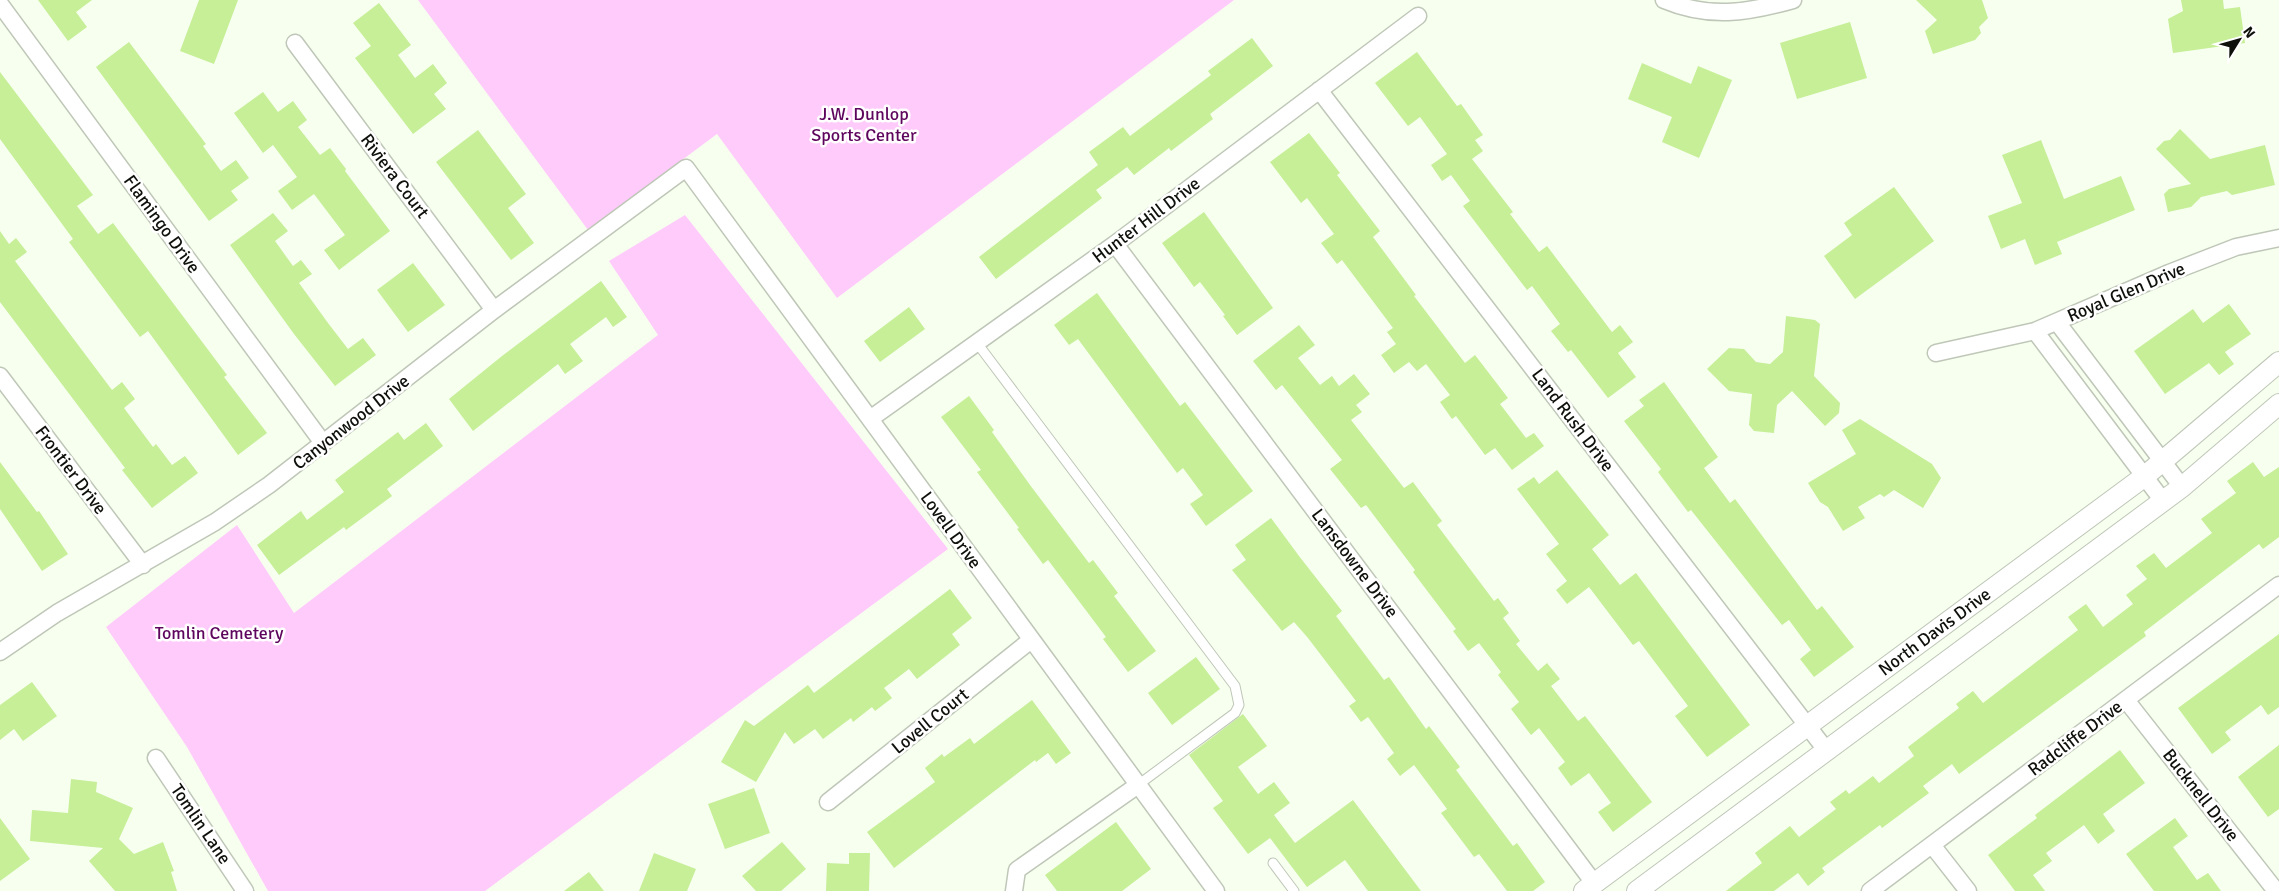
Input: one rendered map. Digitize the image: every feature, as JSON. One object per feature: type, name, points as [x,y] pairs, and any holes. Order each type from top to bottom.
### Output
[{"type":"street","points":[[1664,0],[1679,6],[1721,14],[1767,8],[1793,0]]},
{"type":"street","name":"Flamingo Drive","points":[[0,4],[323,444]]},
{"type":"street","name":"Hunter Hill Drive","points":[[870,419],[1115,244],[1418,16]]},
{"type":"street","name":"Riviera Court","points":[[295,43],[494,310]]},
{"type":"street","name":"Land Rush Drive","points":[[1319,90],[1826,750]]},
{"type":"street","name":"Canyonwood Drive","points":[[0,652],[56,613],[143,565],[215,522],[269,485],[494,310],[686,168]]},
{"type":"street","name":"Lovell Drive","points":[[686,168],[1216,891]]},
{"type":"street","name":"Royal Glen Drive","points":[[2182,488],[2057,322],[2169,273],[2236,247],[2279,238]]},
{"type":"street","name":"Lansdowne Drive","points":[[1115,244],[1589,887]]},
{"type":"street","points":[[1936,353],[2034,330],[2057,322]]},
{"type":"street","points":[[2034,330],[2163,501]]},
{"type":"street","name":"North Davis Drive","points":[[1589,887],[2145,476],[2279,362]]},
{"type":"street","name":"Frontier Drive","points":[[0,376],[143,565]]},
{"type":"street","name":"North Davis Drive","points":[[1637,891],[2182,488],[2279,404]]},
{"type":"street","name":"Radcliffe Drive","points":[[1870,891],[2279,585]]},
{"type":"street","name":"Lovell Court","points":[[828,802],[1031,640]]},
{"type":"street","name":"Bucknell Drive","points":[[2126,700],[2276,891]]},
{"type":"street","name":"Tomlin Lane","points":[[156,758],[246,891]]},
{"type":"street","points":[[1014,891],[1017,870],[1138,785]]},
{"type":"street","points":[[1932,845],[1968,891]]},
{"type":"lane","points":[[977,342],[1235,686],[1239,705],[1235,713],[1138,785]]},
{"type":"lane","points":[[1273,863],[1294,891]]},
{"type":"green space","name":"J.W. Dunlop Sports Center","points":[[418,0],[1234,0],[837,298],[717,134],[588,230]]},
{"type":"green space","name":"Tomlin Cemetery","points":[[685,215],[948,549],[485,891],[268,891],[187,747],[106,627],[237,525],[294,613],[658,335],[609,261]]},
{"type":"building","points":[[38,0],[92,0],[76,12],[87,27],[68,41]]},
{"type":"building","points":[[199,0],[238,0],[214,64],[180,51]]},
{"type":"building","points":[[1916,0],[1982,0],[1988,18],[1979,27],[1981,33],[1975,40],[1933,54],[1925,31],[1937,20]]},
{"type":"building","points":[[2181,0],[2223,0],[2224,9],[2240,7],[2245,43],[2173,53],[2168,19],[2183,11]]},
{"type":"building","points":[[379,3],[411,45],[398,55],[415,78],[433,64],[447,83],[434,94],[446,109],[413,134],[355,58],[371,46],[353,23]]},
{"type":"building","points":[[1850,22],[1867,78],[1797,99],[1780,43]]},
{"type":"building","points":[[1252,38],[1273,66],[1210,114],[1213,119],[1171,151],[1169,148],[1134,175],[1127,167],[1096,190],[1102,198],[996,279],[979,257],[1098,165],[1089,152],[1123,127],[1130,136],[1211,75],[1208,71]]},
{"type":"building","points":[[129,42],[206,144],[203,146],[221,171],[236,160],[249,178],[231,191],[238,200],[209,221],[96,67]]},
{"type":"building","points":[[1417,52],[1457,106],[1461,104],[1483,135],[1475,140],[1483,151],[1472,159],[1513,212],[1510,214],[1539,252],[1547,246],[1612,332],[1620,325],[1633,342],[1618,353],[1636,377],[1608,398],[1571,350],[1568,352],[1551,331],[1560,324],[1532,286],[1527,290],[1463,206],[1470,201],[1451,175],[1442,181],[1431,165],[1447,154],[1420,117],[1408,126],[1375,83]]},
{"type":"building","points":[[1642,63],[1691,84],[1698,66],[1732,80],[1699,158],[1662,142],[1672,117],[1628,99]]},
{"type":"building","points":[[0,72],[93,195],[77,206],[98,234],[113,223],[227,375],[224,377],[267,433],[238,455],[148,331],[140,337],[69,242],[73,239],[0,139]]},
{"type":"building","points":[[263,92],[278,112],[293,101],[307,120],[298,127],[320,155],[330,148],[390,231],[339,270],[324,250],[345,235],[314,194],[292,210],[278,191],[297,177],[273,145],[263,153],[234,113]]},
{"type":"building","points":[[2180,129],[2210,159],[2265,145],[2275,185],[2232,195],[2227,191],[2201,197],[2191,207],[2168,212],[2164,194],[2169,189],[2191,184],[2156,149],[2164,141],[2170,140]]},
{"type":"building","points":[[478,130],[526,194],[508,208],[534,243],[511,260],[436,162]]},
{"type":"building","points":[[1309,133],[1340,173],[1337,175],[1380,231],[1373,237],[1416,295],[1414,296],[1465,363],[1475,355],[1508,398],[1500,404],[1526,438],[1534,433],[1544,446],[1512,470],[1495,448],[1485,455],[1456,416],[1452,419],[1440,402],[1450,395],[1426,364],[1417,371],[1409,362],[1394,373],[1381,355],[1396,344],[1387,332],[1393,328],[1342,260],[1337,264],[1321,243],[1334,234],[1307,198],[1301,203],[1270,162]]},
{"type":"building","points":[[2041,140],[2064,199],[2121,176],[2135,210],[2057,242],[2062,254],[2035,265],[2025,239],[2001,249],[1988,216],[2022,203],[2002,155]]},
{"type":"building","points":[[1894,187],[1934,241],[1855,299],[1824,256],[1852,235],[1844,223]]},
{"type":"building","points":[[1204,212],[1273,308],[1237,335],[1223,316],[1225,315],[1200,282],[1194,287],[1162,243]]},
{"type":"building","points":[[273,213],[288,231],[275,241],[293,266],[301,260],[312,274],[299,283],[328,323],[348,349],[363,338],[376,355],[335,386],[294,334],[230,245]]},
{"type":"building","points":[[0,231],[9,244],[16,238],[27,252],[15,261],[112,390],[122,382],[135,399],[124,408],[153,447],[156,444],[172,465],[185,456],[198,473],[152,508],[122,470],[125,468],[0,302]]},
{"type":"building","points":[[413,263],[445,305],[408,332],[377,290]]},
{"type":"building","points":[[601,281],[627,317],[613,327],[606,317],[570,344],[583,361],[565,374],[558,364],[473,431],[449,399]]},
{"type":"building","points":[[1097,293],[1180,406],[1185,402],[1253,491],[1206,526],[1190,504],[1203,495],[1183,468],[1177,473],[1078,339],[1069,345],[1054,325]]},
{"type":"building","points":[[2229,304],[2251,334],[2225,352],[2234,364],[2219,375],[2209,363],[2165,394],[2134,351],[2193,309],[2203,323]]},
{"type":"building","points":[[909,307],[925,329],[880,362],[864,341]]},
{"type":"building","points":[[1786,316],[1815,320],[1820,324],[1814,376],[1840,403],[1839,413],[1825,426],[1792,391],[1777,405],[1774,433],[1754,431],[1749,425],[1752,394],[1729,391],[1707,369],[1729,348],[1744,349],[1756,362],[1770,364],[1783,352]]},
{"type":"building","points":[[1299,325],[1315,345],[1298,358],[1320,385],[1332,376],[1339,386],[1354,374],[1370,394],[1356,405],[1362,412],[1351,420],[1404,488],[1413,482],[1442,521],[1437,525],[1494,601],[1498,598],[1509,613],[1503,618],[1520,641],[1516,644],[1538,671],[1547,663],[1560,679],[1551,686],[1578,721],[1585,716],[1652,802],[1613,832],[1598,812],[1611,803],[1589,773],[1571,786],[1558,768],[1565,762],[1539,728],[1531,735],[1511,709],[1519,702],[1498,675],[1501,672],[1479,643],[1468,651],[1453,631],[1456,629],[1413,572],[1415,570],[1366,505],[1361,508],[1330,469],[1342,460],[1282,385],[1276,390],[1253,361]]},
{"type":"building","points":[[1664,382],[1718,457],[1704,468],[1730,503],[1735,499],[1817,610],[1822,606],[1854,647],[1814,677],[1800,659],[1811,650],[1789,620],[1782,625],[1691,510],[1688,512],[1658,472],[1661,469],[1624,421],[1644,406],[1639,400]]},
{"type":"building","points":[[969,396],[1030,485],[1089,563],[1093,560],[1118,593],[1114,596],[1156,651],[1128,672],[1103,639],[1106,637],[1048,560],[1043,564],[1017,529],[1019,528],[977,472],[981,470],[941,417]]},
{"type":"building","points":[[1860,419],[1932,464],[1941,478],[1923,508],[1894,490],[1884,497],[1880,494],[1858,507],[1865,518],[1843,531],[1828,507],[1820,502],[1808,483],[1856,454],[1842,430]]},
{"type":"building","points":[[426,423],[443,446],[387,489],[392,496],[346,530],[344,527],[279,575],[257,545],[301,511],[307,520],[344,492],[335,480],[398,432],[404,440]]},
{"type":"building","points":[[0,462],[37,512],[39,511],[68,554],[42,571],[0,509]]},
{"type":"building","points":[[2253,462],[2264,477],[2279,467],[2279,537],[2263,549],[2259,544],[2144,632],[2146,636],[1959,774],[1952,764],[1923,786],[1929,793],[1882,828],[1880,825],[1822,868],[1825,872],[1808,886],[1798,873],[1774,891],[1726,891],[1762,863],[1755,853],[1790,826],[1799,837],[1836,809],[1830,802],[1846,790],[1849,794],[1873,776],[1879,783],[1914,756],[1908,747],[1959,708],[1956,704],[1973,691],[1983,703],[2078,630],[2068,617],[2086,604],[2103,627],[2133,604],[2126,595],[2147,579],[2136,566],[2154,553],[2166,568],[2212,533],[2201,519],[2236,493],[2227,481]]},
{"type":"building","points":[[1557,470],[1609,535],[1592,549],[1620,585],[1636,573],[1750,725],[1707,757],[1675,716],[1688,706],[1639,641],[1633,645],[1589,587],[1567,604],[1556,590],[1567,581],[1546,554],[1559,544],[1517,489],[1534,477],[1539,484]]},
{"type":"building","points":[[1271,518],[1342,611],[1336,616],[1384,680],[1389,677],[1426,729],[1429,726],[1460,767],[1456,770],[1513,846],[1517,843],[1545,882],[1533,891],[1507,891],[1479,854],[1474,857],[1441,813],[1447,809],[1414,765],[1400,776],[1387,759],[1394,753],[1368,717],[1361,722],[1349,706],[1356,701],[1308,638],[1294,622],[1282,631],[1232,570],[1246,560],[1235,545]]},
{"type":"building","points":[[950,589],[972,618],[952,634],[960,645],[917,679],[909,669],[884,688],[892,698],[875,711],[872,707],[853,722],[851,718],[823,739],[815,729],[794,744],[785,732],[756,782],[721,762],[745,720],[754,726],[808,685],[814,693]]},
{"type":"building","points":[[2279,634],[2279,707],[2268,715],[2261,705],[2225,732],[2231,740],[2212,754],[2178,708]]},
{"type":"building","points":[[1196,657],[1220,689],[1172,725],[1148,693]]},
{"type":"building","points":[[32,682],[57,716],[23,741],[14,729],[0,740],[0,705]]},
{"type":"building","points":[[1032,700],[1071,753],[1056,764],[1048,753],[1036,762],[1035,760],[894,868],[867,832],[935,782],[925,768],[942,754],[944,757],[970,738],[974,744]]},
{"type":"building","points":[[1243,714],[1267,746],[1238,767],[1258,794],[1274,782],[1290,803],[1274,815],[1295,843],[1353,800],[1421,891],[1368,891],[1345,860],[1307,887],[1270,838],[1248,854],[1213,808],[1223,801],[1189,755]]},
{"type":"building","points":[[2279,745],[2279,809],[2268,817],[2238,777]]},
{"type":"building","points":[[2120,750],[2145,783],[2103,814],[2115,831],[2098,844],[2084,825],[2046,853],[2052,861],[2033,875],[2045,891],[2015,891],[1988,855],[2037,818],[2035,815]]},
{"type":"building","points":[[71,779],[97,782],[96,792],[133,808],[119,839],[134,854],[163,842],[174,871],[171,872],[177,891],[115,891],[89,861],[103,848],[30,841],[32,810],[68,813]]},
{"type":"building","points":[[754,788],[770,833],[725,849],[708,804]]},
{"type":"building","points":[[0,818],[30,859],[0,881]]},
{"type":"building","points":[[2175,818],[2188,836],[2173,847],[2197,880],[2208,873],[2221,891],[2154,891],[2126,854]]},
{"type":"building","points":[[1116,822],[1151,869],[1122,891],[1057,891],[1045,875]]},
{"type":"building","points":[[782,842],[806,869],[781,891],[756,891],[742,876]]},
{"type":"building","points":[[654,853],[696,869],[687,891],[639,891]]},
{"type":"building","points":[[849,853],[870,853],[869,891],[826,891],[827,863],[849,864]]},
{"type":"building","points":[[589,872],[604,891],[564,891]]}]
